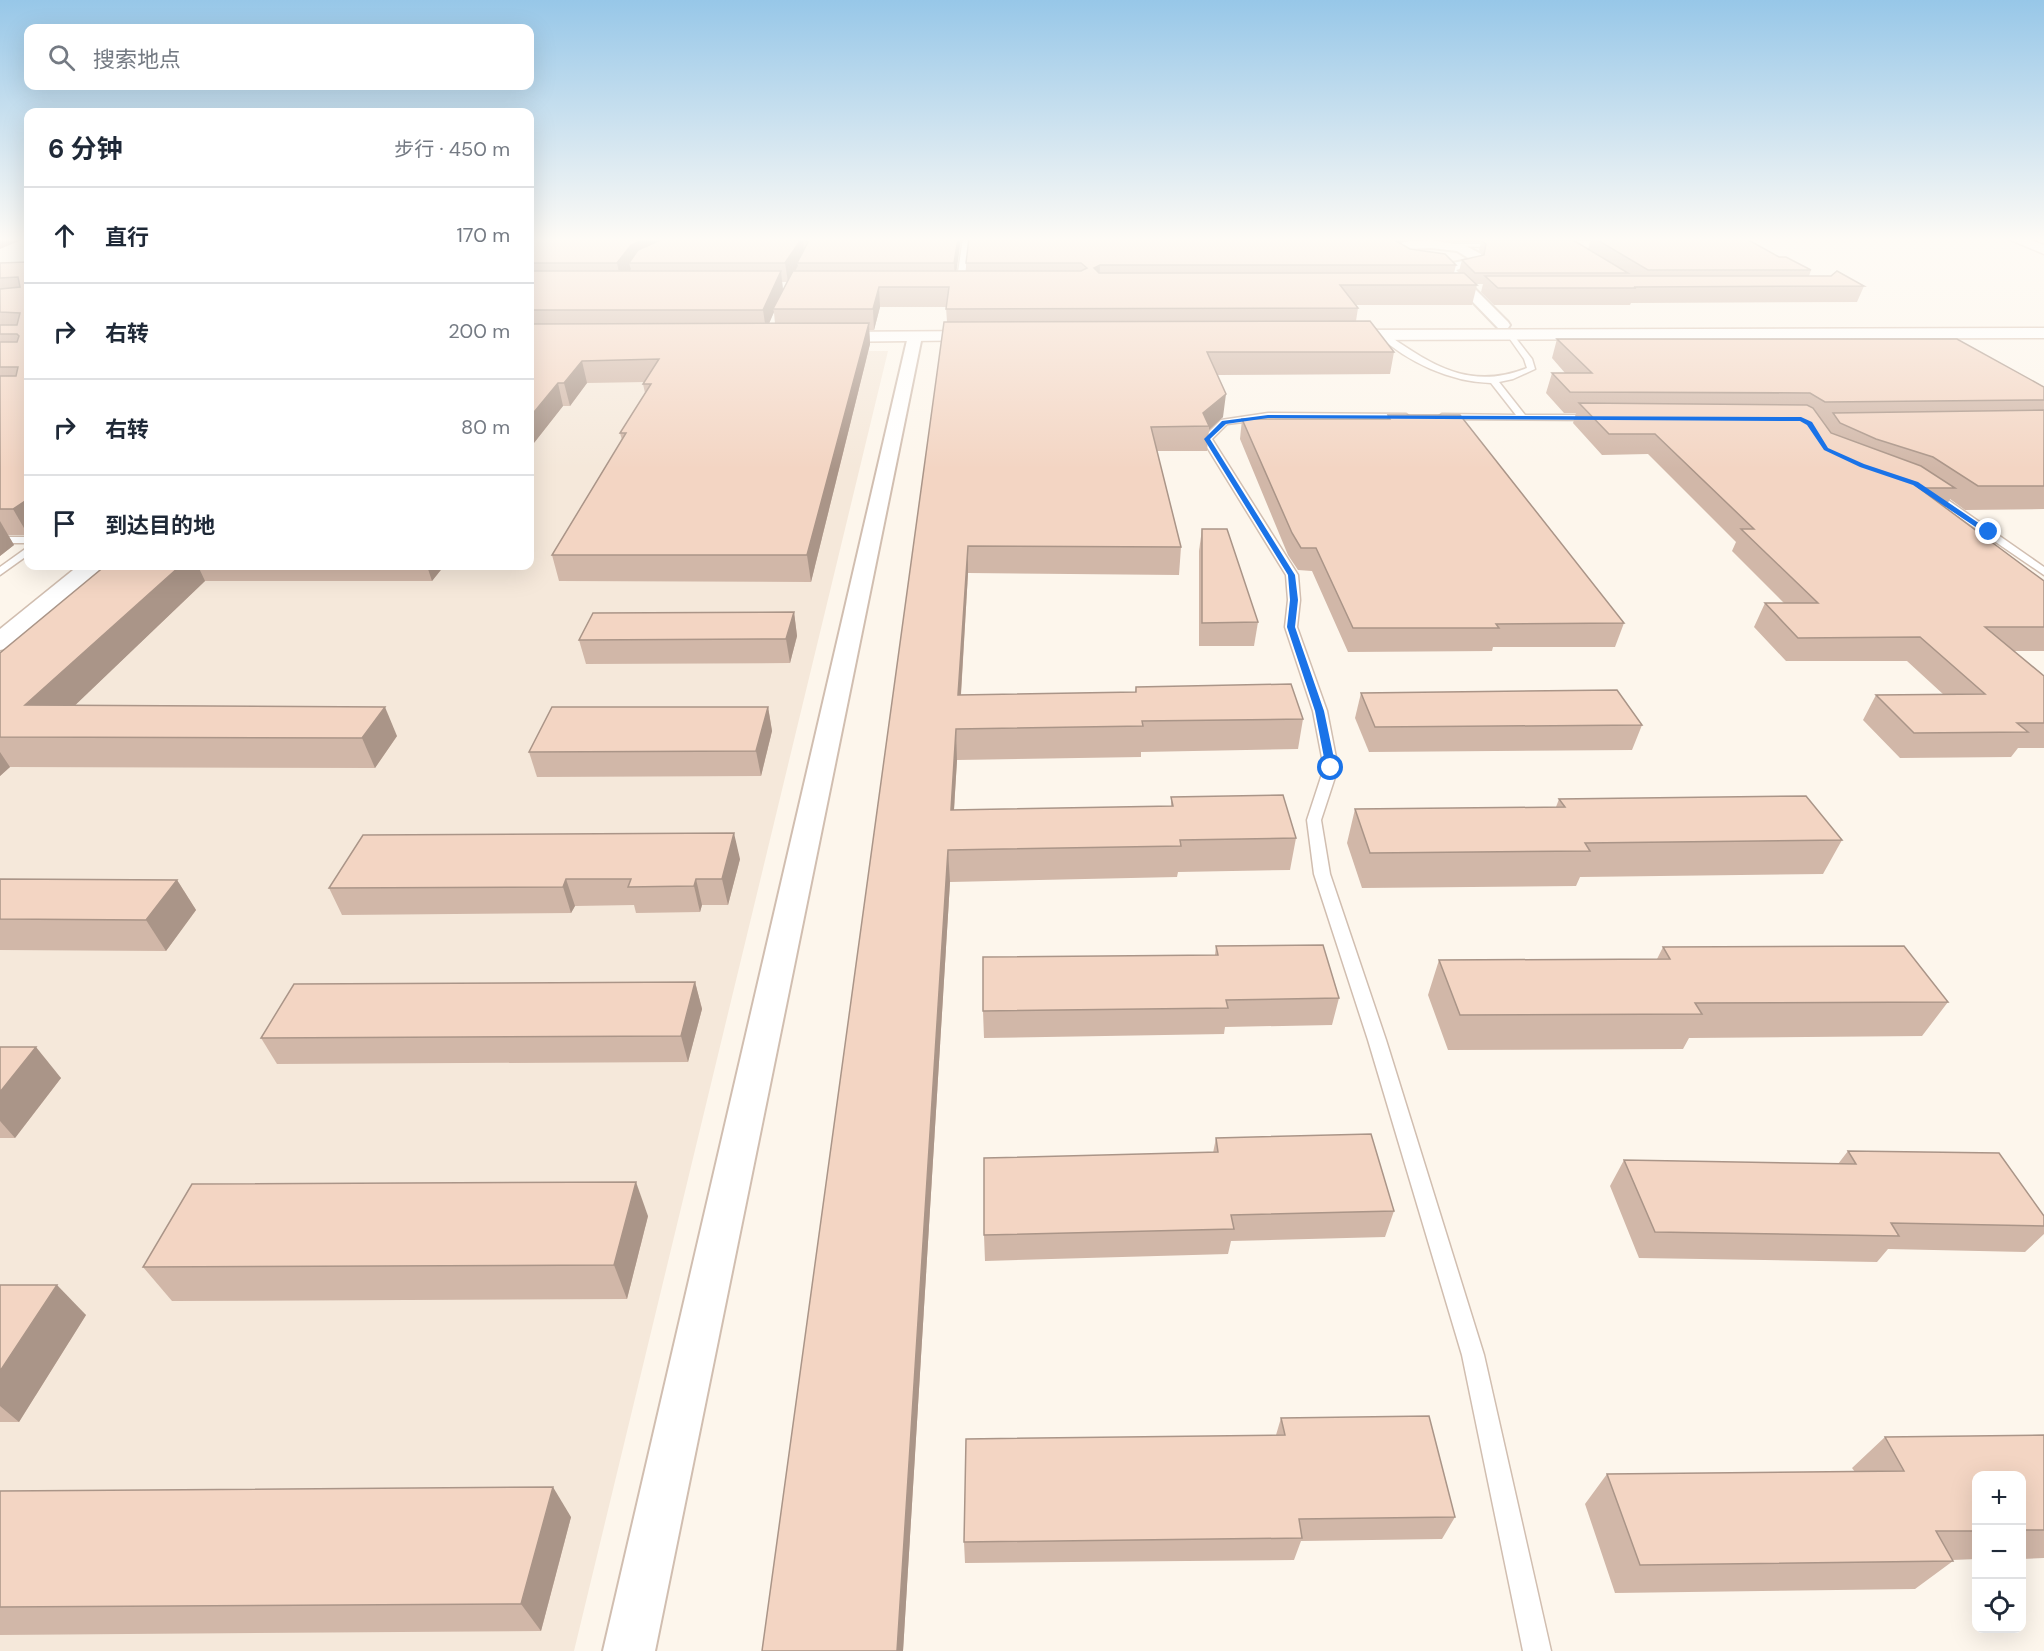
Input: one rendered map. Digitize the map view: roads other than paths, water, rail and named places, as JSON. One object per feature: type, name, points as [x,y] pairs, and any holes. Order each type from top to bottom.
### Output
[{"type":"main road","points":[[2044,324],[1506,330],[1382,335],[1324,330],[1506,330],[2044,333]]},
{"type":"main road","points":[[808,332],[1003,332],[915,336],[808,332]]},
{"type":"main road","points":[[0,618],[61,570]]},
{"type":"main road","points":[[0,642],[88,570]]},
{"type":"street","points":[[1491,315],[1506,330]]},
{"type":"street","points":[[629,1651],[915,336]]},
{"type":"lane","points":[[1382,335],[1418,361],[1438,372],[1466,378],[1492,380],[1517,376],[1531,369],[1528,359],[1506,330]]},
{"type":"lane","points":[[1492,380],[1523,418]]},
{"type":"lane","points":[[1537,1651],[1473,1355],[1377,1040],[1322,874],[1314,820],[1331,768],[1320,711],[1291,627],[1294,600],[1292,575],[1207,439],[1224,422],[1268,416],[1609,418]]},
{"type":"lane","points":[[1916,483],[2044,572]]},
{"type":"lane","points":[[0,540],[24,540]]},
{"type":"lane","points":[[0,572],[24,553]]}]
